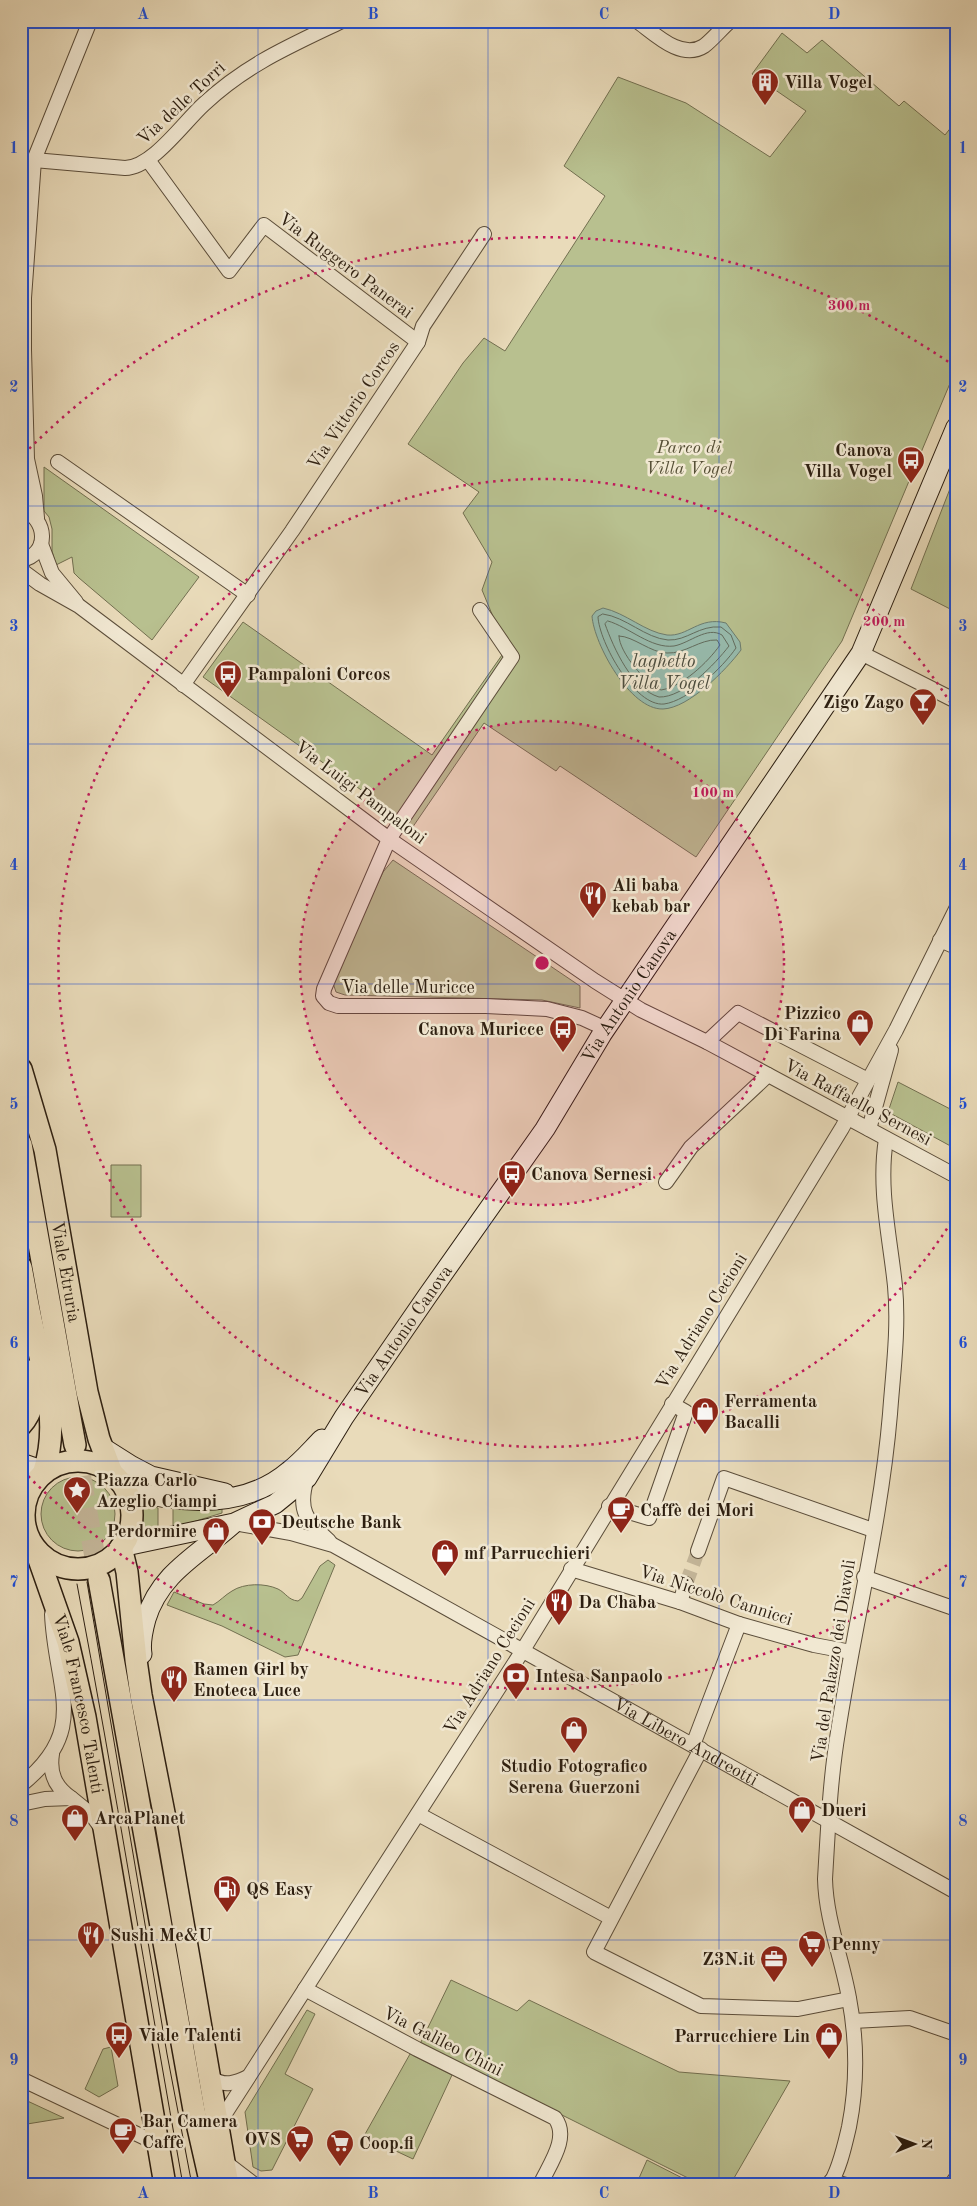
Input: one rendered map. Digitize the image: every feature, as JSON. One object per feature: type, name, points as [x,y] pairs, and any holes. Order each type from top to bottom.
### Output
[{"type":"main road","name":"Viale Etruria","points":[[21,1069],[45,1150],[87,1392],[102,1447],[119,1481]]},
{"type":"main road","name":"Viale Etruria","points":[[21,1144],[76,1445]]},
{"type":"main road","points":[[21,1267],[32,1327],[41,1356],[51,1416],[49,1451],[44,1471],[33,1485],[25,1506],[24,1523],[29,1543],[51,1562],[68,1568],[77,1568],[106,1561],[121,1548],[129,1532],[132,1518],[131,1503],[119,1481],[100,1466],[82,1462],[65,1462],[44,1471]]},
{"type":"main road","points":[[21,1425],[30,1413],[34,1393],[32,1327]]},
{"type":"main road","name":"Viale Francesco Talenti","points":[[29,1543],[52,1596],[68,1642],[75,1671],[165,2185]]},
{"type":"main road","points":[[121,1548],[126,1566],[138,1678],[150,1731],[212,2078],[228,2185]]},
{"type":"main road","points":[[99,1580],[191,2091],[211,2185]]},
{"type":"street","points":[[21,475],[26,459],[23,311],[34,160],[90,21]]},
{"type":"street","name":"Via delle Torri","points":[[34,160],[125,168],[136,167],[148,160],[204,104],[235,77],[256,63],[342,21]]},
{"type":"street","points":[[637,21],[671,45],[687,50],[703,46],[730,21]]},
{"type":"street","name":"Via Ruggero Panerai","points":[[148,160],[229,271],[264,225],[418,342]]},
{"type":"street","name":"Via Vittorio Corcos","points":[[184,685],[248,595],[418,342],[423,326],[484,234]]},
{"type":"street","name":"Via Antonio Canova","points":[[234,1523],[275,1504],[306,1478],[344,1418],[545,1129],[606,1029],[861,653],[956,427]]},
{"type":"street","name":"Via Luigi Pampaloni","points":[[26,459],[35,496],[37,518],[42,530],[41,544],[52,573],[79,606]]},
{"type":"street","points":[[58,462],[248,595]]},
{"type":"street","points":[[21,509],[37,518]]},
{"type":"street","points":[[21,560],[32,555],[41,544]]},
{"type":"street","name":"Via Luigi Pampaloni","points":[[21,570],[40,584],[79,606],[390,839],[626,1000]]},
{"type":"street","points":[[390,839],[512,657],[480,610]]},
{"type":"street","points":[[861,653],[956,701]]},
{"type":"street","name":"Via delle Muricce","points":[[390,839],[324,989],[323,996],[325,1000],[338,1006],[486,1006],[546,1009],[582,1018],[606,1029]]},
{"type":"street","points":[[870,1129],[896,1030],[956,909]]},
{"type":"street","points":[[940,940],[956,947]]},
{"type":"street","name":"Via Raffaello Sernesi","points":[[626,1000],[956,1176]]},
{"type":"street","name":"Via Raffaello Sernesi","points":[[707,1042],[738,1013],[868,1080]]},
{"type":"street","name":"Via Adriano Cecioni","points":[[219,2123],[523,1650],[609,1506],[848,1117],[896,1030]]},
{"type":"street","name":"Via Raffaello Sernesi","points":[[666,1182],[691,1147],[768,1076]]},
{"type":"street","name":"Via del Palazzo dei Diavoli","points":[[830,2183],[846,2142],[852,2110],[854,2048],[853,2021],[849,1999],[825,1901],[829,1822],[837,1734],[864,1577],[880,1501],[888,1435],[896,1319],[895,1287],[884,1204],[886,1139]]},
{"type":"street","points":[[609,1506],[649,1518],[686,1412],[672,1404]]},
{"type":"street","name":"Via Antonio Canova","points":[[237,1496],[274,1482],[290,1471],[344,1418]]},
{"type":"street","points":[[102,1447],[151,1476],[237,1496]]},
{"type":"street","points":[[21,1463],[44,1471]]},
{"type":"street","name":"Via Libero Andreotti","points":[[306,1478],[302,1497],[306,1518],[333,1544]]},
{"type":"street","points":[[698,1551],[724,1478],[874,1530]]},
{"type":"street","points":[[119,1481],[174,1500],[214,1501],[237,1496]]},
{"type":"street","points":[[121,1548],[234,1523]]},
{"type":"street","points":[[150,1731],[141,1644],[148,1614],[161,1586],[182,1564],[234,1523]]},
{"type":"street","name":"Via Libero Andreotti","points":[[234,1523],[291,1533],[333,1544],[956,1892]]},
{"type":"street","name":"Via Niccolò Cannicci","points":[[571,1569],[680,1602],[739,1624],[814,1645],[851,1652]]},
{"type":"street","points":[[864,1577],[956,1609]]},
{"type":"street","points":[[680,1602],[686,1584]]},
{"type":"street","points":[[21,1786],[41,1768],[52,1754],[62,1733],[65,1717],[53,1630],[52,1596]]},
{"type":"street","points":[[739,1624],[697,1747],[594,1952],[700,2006],[798,2009],[849,1999]]},
{"type":"street","points":[[52,1754],[51,1767],[54,1778],[62,1792],[92,1815],[105,1834]]},
{"type":"street","points":[[21,1804],[44,1799],[71,1798]]},
{"type":"street","points":[[418,1814],[611,1918]]},
{"type":"street","name":"Via Galileo Chini","points":[[306,1990],[417,2049],[555,2118],[561,2126],[562,2138],[540,2185]]},
{"type":"street","points":[[853,2021],[910,2018],[956,2034]]},
{"type":"street","points":[[212,2078],[220,2083],[230,2084],[248,2077]]},
{"type":"street","points":[[21,2078],[158,2144]]},
{"type":"street","points":[[225,2162],[256,2185]]},
{"type":"street","points":[[951,2185],[956,2178]]},
{"type":"street","points":[[830,2183],[846,2185]]},
{"type":"green space","name":"Parco di Villa Vogel","points":[[782,33],[807,53],[822,40],[899,106],[904,101],[945,135],[956,121],[956,369],[842,641],[696,857],[560,766],[556,771],[484,723],[410,831],[392,819],[378,802],[203,677],[243,622],[432,755],[509,645],[494,619],[482,590],[492,562],[463,513],[479,492],[408,444],[463,363],[484,338],[505,351],[605,196],[564,166],[618,77],[686,103],[770,157],[806,111],[752,74]]},
{"type":"green space","points":[[44,467],[199,577],[152,640],[74,573],[72,557],[56,565],[52,551],[52,529],[49,517],[44,511]]},
{"type":"green space","points":[[953,481],[956,483],[956,612],[911,589]]},
{"type":"green space","points":[[393,860],[580,986],[580,1008],[542,1000],[345,995],[336,992],[333,983],[335,975],[383,872]]},
{"type":"green space","points":[[898,1082],[956,1112],[956,1149],[888,1112]]},
{"type":"green space","points":[[111,1165],[141,1165],[141,1217],[111,1217]]},
{"type":"green space","points":[[78,1477],[92,1480],[104,1488],[112,1500],[115,1514],[112,1528],[104,1540],[92,1548],[78,1551],[64,1548],[52,1540],[44,1528],[41,1514],[44,1500],[52,1488],[64,1480]]},
{"type":"green space","points":[[139,1502],[158,1508],[158,1528],[139,1534]]},
{"type":"green space","points":[[173,1508],[222,1508],[222,1513],[173,1528]]},
{"type":"green space","points":[[328,1560],[335,1565],[298,1655],[285,1657],[222,1626],[167,1605],[174,1592],[204,1604],[213,1605],[237,1588],[255,1585],[273,1587],[298,1601],[302,1598],[320,1566]]},
{"type":"green space","points":[[451,1980],[517,2011],[529,2000],[679,2072],[790,2081],[730,2185],[702,2185],[420,2044]]},
{"type":"green space","points":[[307,2010],[315,2014],[285,2074],[313,2089],[272,2170],[261,2171],[253,2167],[245,2112]]},
{"type":"green space","points":[[111,2047],[118,2086],[99,2097],[85,2089],[103,2049]]},
{"type":"green space","points":[[410,2054],[452,2075],[413,2159],[364,2136]]},
{"type":"green space","points":[[21,2098],[64,2118],[21,2125]]},
{"type":"green space","points":[[647,2160],[696,2185],[636,2185]]},
{"type":"water","name":"laghetto Villa Vogel","points":[[603,608],[620,614],[651,630],[667,635],[681,633],[708,622],[726,623],[740,642],[741,650],[717,677],[684,702],[663,709],[651,706],[638,699],[627,687],[616,673],[599,642],[592,616],[596,611]]},
{"type":"tunnel","points":[[75,1445],[99,1580]]},
{"type":"tunnel","points":[[686,1584],[698,1551]]},
{"type":"tram line","points":[[87,1582],[167,2054],[192,2185]]},
{"type":"tram line","points":[[77,1584],[105,1734],[183,2185]]},
{"type":"place","name":"Villa Vogel","points":[[765,106]]},
{"type":"place","name":"Canova Villa Vogel","points":[[911,484]]},
{"type":"place","name":"Pampaloni Corcos","points":[[228,698]]},
{"type":"place","name":"Zigo Zago","points":[[923,726]]},
{"type":"place","name":"Ali baba kebab bar","points":[[593,919]]},
{"type":"place","name":"Pizzico Di Farina","points":[[860,1047]]},
{"type":"place","name":"Canova Muricce","points":[[563,1053]]},
{"type":"place","name":"Canova Sernesi","points":[[512,1198]]},
{"type":"place","name":"Ferramenta Bacalli","points":[[705,1435]]},
{"type":"place","name":"Piazza Carlo Azeglio Ciampi","points":[[77,1514]]},
{"type":"place","name":"Caffè dei Mori","points":[[621,1534]]},
{"type":"place","name":"Deutsche Bank","points":[[262,1546]]},
{"type":"place","name":"Perdormire","points":[[216,1555]]},
{"type":"place","name":"mf Parrucchieri","points":[[445,1577]]},
{"type":"place","name":"Da Chaba","points":[[559,1626]]},
{"type":"place","name":"Intesa Sanpaolo","points":[[516,1700]]},
{"type":"place","name":"Ramen Girl by Enoteca Luce","points":[[174,1703]]},
{"type":"place","name":"Studio Fotografico Serena Guerzoni","points":[[574,1754]]},
{"type":"place","name":"Dueri","points":[[802,1834]]},
{"type":"place","name":"ArcaPlanet","points":[[75,1842]]},
{"type":"place","name":"Q8 Easy","points":[[227,1913]]},
{"type":"place","name":"Sushi Me&U","points":[[91,1959]]},
{"type":"place","name":"Penny","points":[[812,1968]]},
{"type":"place","name":"Z3N.it","points":[[774,1983]]},
{"type":"place","name":"Viale Talenti","points":[[119,2059]]},
{"type":"place","name":"Parrucchiere Lin","points":[[829,2060]]},
{"type":"place","name":"Bar Camera Caffè","points":[[123,2155]]},
{"type":"place","name":"OVS","points":[[300,2163]]},
{"type":"place","name":"Coop.fi","points":[[340,2167]]}]
